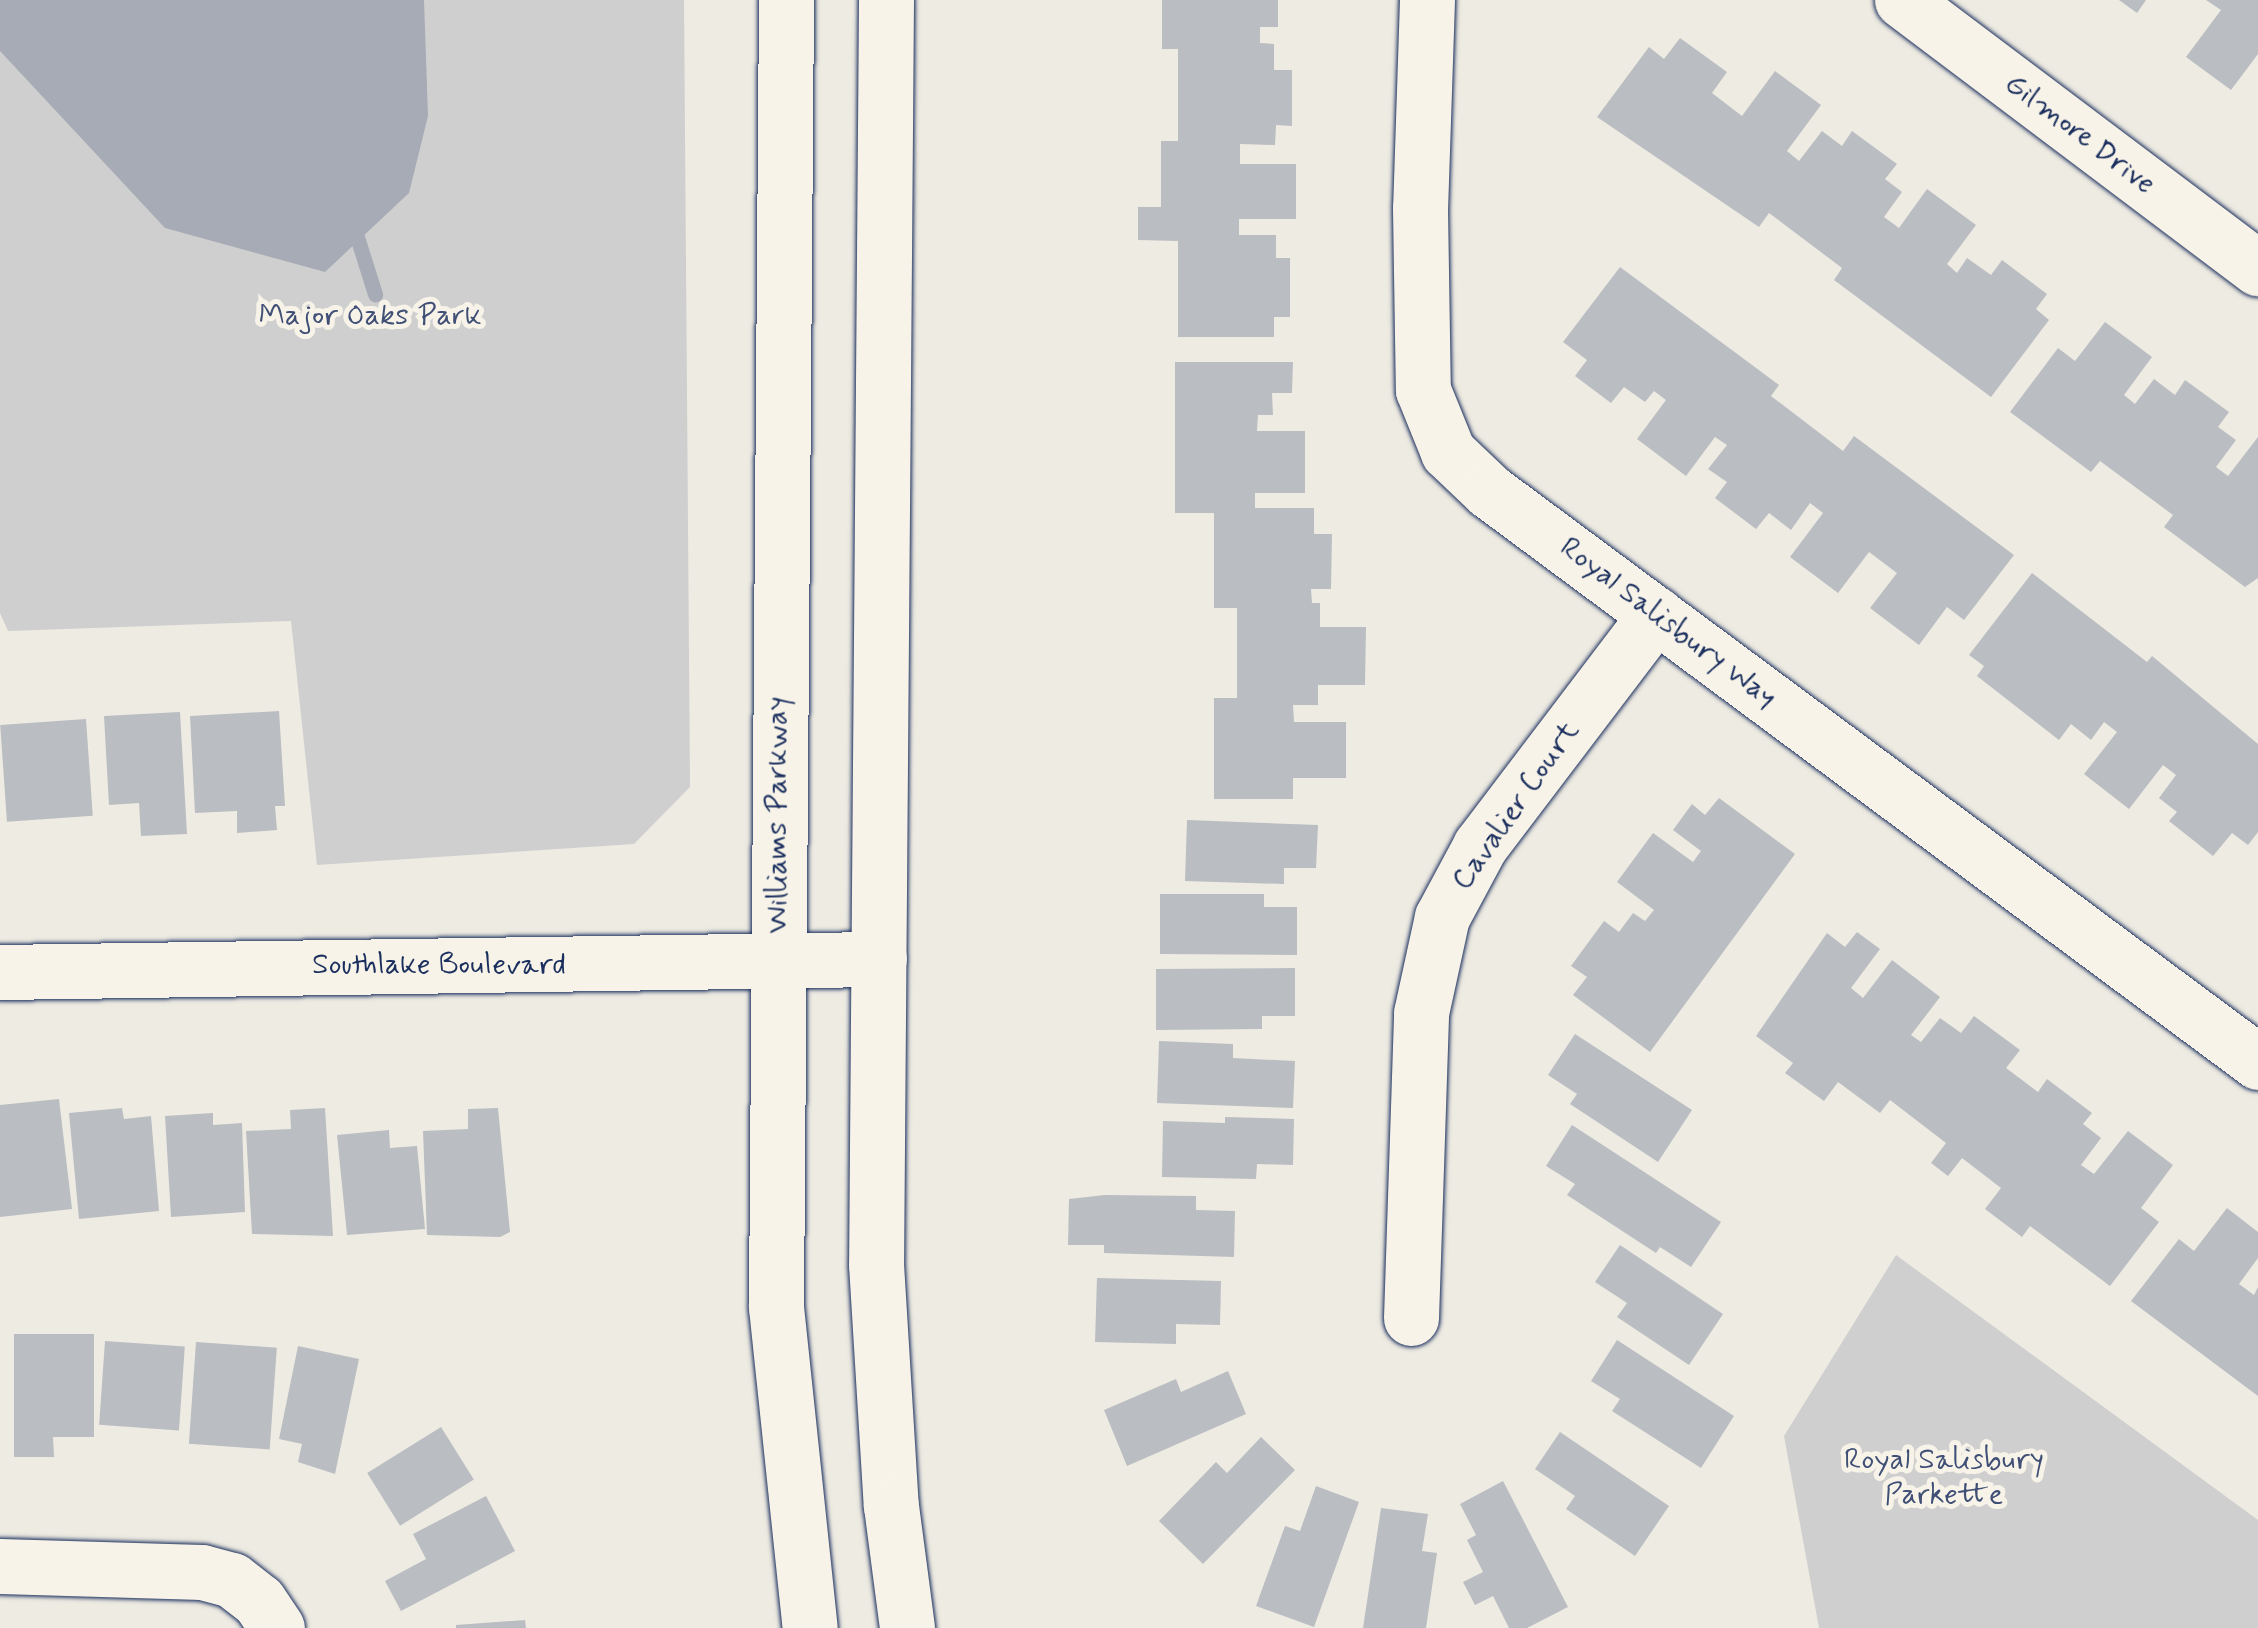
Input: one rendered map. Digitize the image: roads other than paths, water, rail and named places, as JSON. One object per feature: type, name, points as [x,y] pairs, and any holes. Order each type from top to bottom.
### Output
[{"type":"street","name":"Williams Parkway","points":[[786,0],[776,1308],[810,1628]]},
{"type":"street","points":[[886,0],[876,1264],[891,1506],[908,1628]]},
{"type":"street","name":"Royal Salisbury Way","points":[[1427,0],[1420,208],[1423,390],[1448,452],[1489,490],[2258,1062]]},
{"type":"street","name":"Gilmore Drive","points":[[1902,0],[2258,268]]},
{"type":"street","name":"Cavalier Court","points":[[1411,1318],[1420,1013],[1442,918],[1480,846],[1656,614]]},
{"type":"street","name":"Southlake Boulevard","points":[[0,972],[879,959]]},
{"type":"street","points":[[0,1566],[202,1572],[232,1580],[259,1601],[276,1628]]},
{"type":"waterway","points":[[352,221],[375,294]]},
{"type":"park label","name":"Major Oaks Park","points":[[370,316]]},
{"type":"park label","name":"Royal Salisbury Parkette","points":[[1944,1477]]}]
